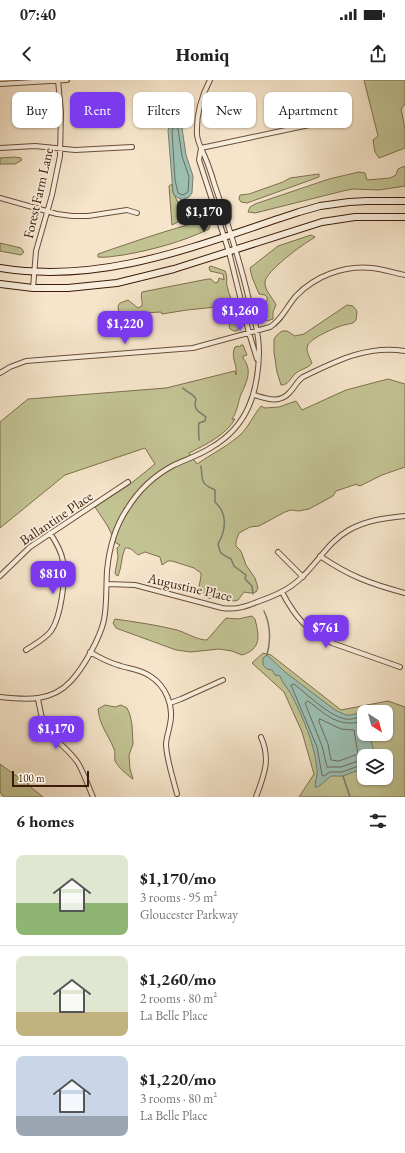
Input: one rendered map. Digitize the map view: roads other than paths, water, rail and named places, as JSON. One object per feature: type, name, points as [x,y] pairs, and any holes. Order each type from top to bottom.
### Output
[{"type":"main road","points":[[0,268],[34,272],[82,271],[132,264],[161,257],[320,206],[367,201],[405,201]]},
{"type":"main road","points":[[0,284],[33,288],[68,288],[117,283],[174,269],[308,226],[338,219],[355,217],[405,217]]},
{"type":"street","name":"Forest Farm Lane","points":[[33,288],[36,251],[56,176],[60,148],[61,112],[58,80]]},
{"type":"street","points":[[0,84],[67,80]]},
{"type":"street","points":[[0,698],[24,700],[50,696],[66,686],[76,675],[96,642],[104,620],[108,563],[112,544],[121,519],[135,498],[152,480],[175,465],[206,451],[224,439],[240,423],[254,395],[258,378],[259,352],[257,331],[232,234],[198,138],[198,111],[203,94],[210,80]]},
{"type":"street","points":[[201,148],[295,128]]},
{"type":"street","points":[[0,148],[34,146],[75,150],[132,147]]},
{"type":"street","points":[[201,148],[199,160],[229,252],[249,333],[258,361]]},
{"type":"street","points":[[0,198],[58,214],[80,216],[127,210],[136,213]]},
{"type":"street","points":[[0,373],[10,367],[26,361],[193,348],[257,331],[275,324],[289,304],[305,288],[314,281],[334,272],[363,267],[405,275]]},
{"type":"street","points":[[254,395],[272,400],[284,397],[298,380],[352,354],[376,350],[405,351]]},
{"type":"street","name":"Ballantine Place","points":[[0,576],[20,555],[50,533],[128,482]]},
{"type":"street","name":"Augustine Place","points":[[107,584],[135,585],[229,609],[242,608],[282,592],[303,577],[331,543],[355,527],[374,520],[405,516]]},
{"type":"street","points":[[26,650],[40,641],[51,631],[55,625],[59,611],[64,569],[60,552],[50,533]]},
{"type":"street","points":[[278,552],[303,577]]},
{"type":"street","points":[[320,556],[341,570],[359,579],[380,587],[405,593]]},
{"type":"street","points":[[282,592],[298,619],[323,639],[400,667]]},
{"type":"street","points":[[90,652],[112,663],[137,670],[151,676],[163,688],[170,702],[171,716],[166,745],[177,794]]},
{"type":"street","points":[[170,702],[181,699],[223,680]]},
{"type":"street","points":[[38,699],[41,715],[46,727],[71,754],[78,764],[92,797]]},
{"type":"street","points":[[256,797],[266,767],[266,751],[261,737]]},
{"type":"water","points":[[169,128],[182,128],[186,155],[193,176],[192,193],[189,197],[182,200],[175,196],[173,192]]},
{"type":"water","points":[[267,655],[285,672],[335,710],[346,715],[357,713],[357,741],[371,741],[373,749],[357,749],[357,771],[343,776],[331,776],[318,787],[315,787],[317,771],[316,760],[304,721],[291,694],[280,676],[275,675],[272,670],[267,669],[263,665],[263,658]]},
{"type":"waterway","points":[[183,388],[195,397],[196,408],[206,417],[205,421],[199,423],[199,440]]},
{"type":"waterway","points":[[201,466],[203,481],[206,485],[215,490],[215,502],[224,517],[223,533],[218,544],[220,551],[222,554],[231,559],[234,566],[246,575],[245,579],[252,586],[253,594]]},
{"type":"waterway","points":[[264,611],[270,633],[267,655]]},
{"type":"waterway","points":[[343,776],[350,797]]}]
